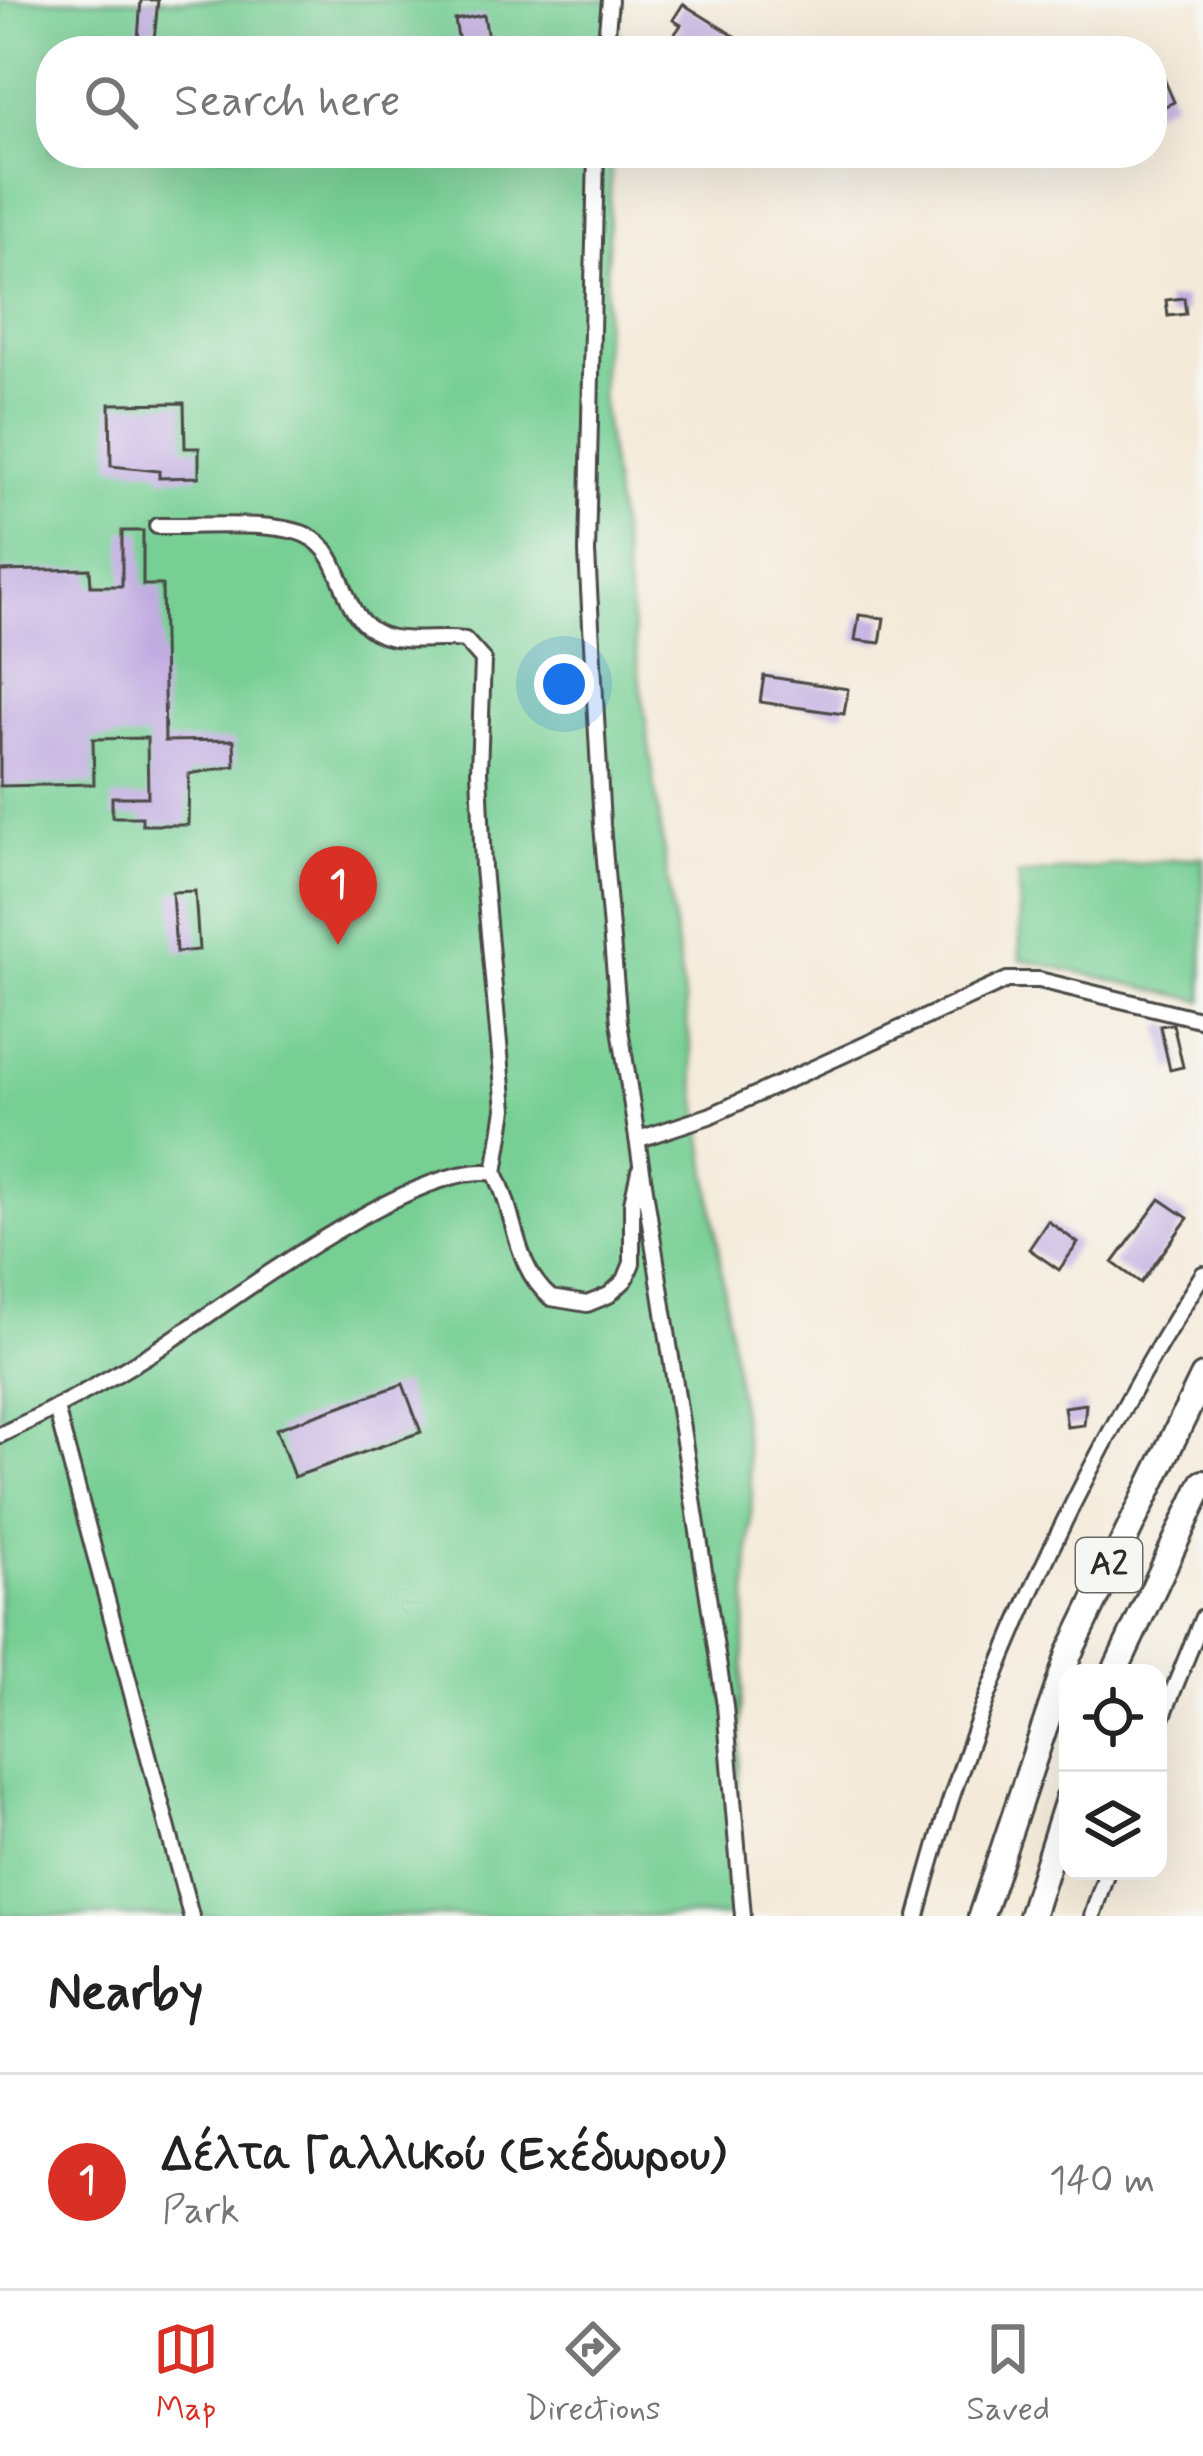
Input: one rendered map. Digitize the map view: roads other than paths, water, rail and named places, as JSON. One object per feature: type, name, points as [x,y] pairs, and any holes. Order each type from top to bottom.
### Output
[{"type":"highway","name":"Α2","points":[[981,1916],[1069,1654],[1203,1377]]},
{"type":"highway","name":"Α2","points":[[1118,1664],[1203,1483]]},
{"type":"highway","points":[[1031,1916],[1059,1827]]},
{"type":"street","points":[[606,36],[610,0]]},
{"type":"street","points":[[595,168],[588,360],[592,686],[619,1022],[724,1706],[743,1916]]},
{"type":"street","points":[[157,526],[304,534],[329,554],[350,609],[367,628],[391,638],[465,640],[483,660],[479,771],[483,868],[506,1109],[496,1173],[536,1286],[565,1304],[587,1304],[609,1295],[632,1263],[632,1203],[641,1162]]},
{"type":"street","points":[[639,1139],[709,1116],[1007,980],[1039,980],[1203,1020]]},
{"type":"street","points":[[0,1435],[56,1408],[407,1194],[452,1174],[496,1173]]},
{"type":"street","points":[[916,1916],[969,1743],[1032,1587],[1149,1360],[1203,1274]]},
{"type":"street","points":[[56,1408],[191,1916]]},
{"type":"street","points":[[1167,1706],[1203,1617]]},
{"type":"street","points":[[1092,1916],[1104,1880]]},
{"type":"place","name":"Δέλτα Γαλλικού (Εχέδωρου)","points":[[338,945]]}]
